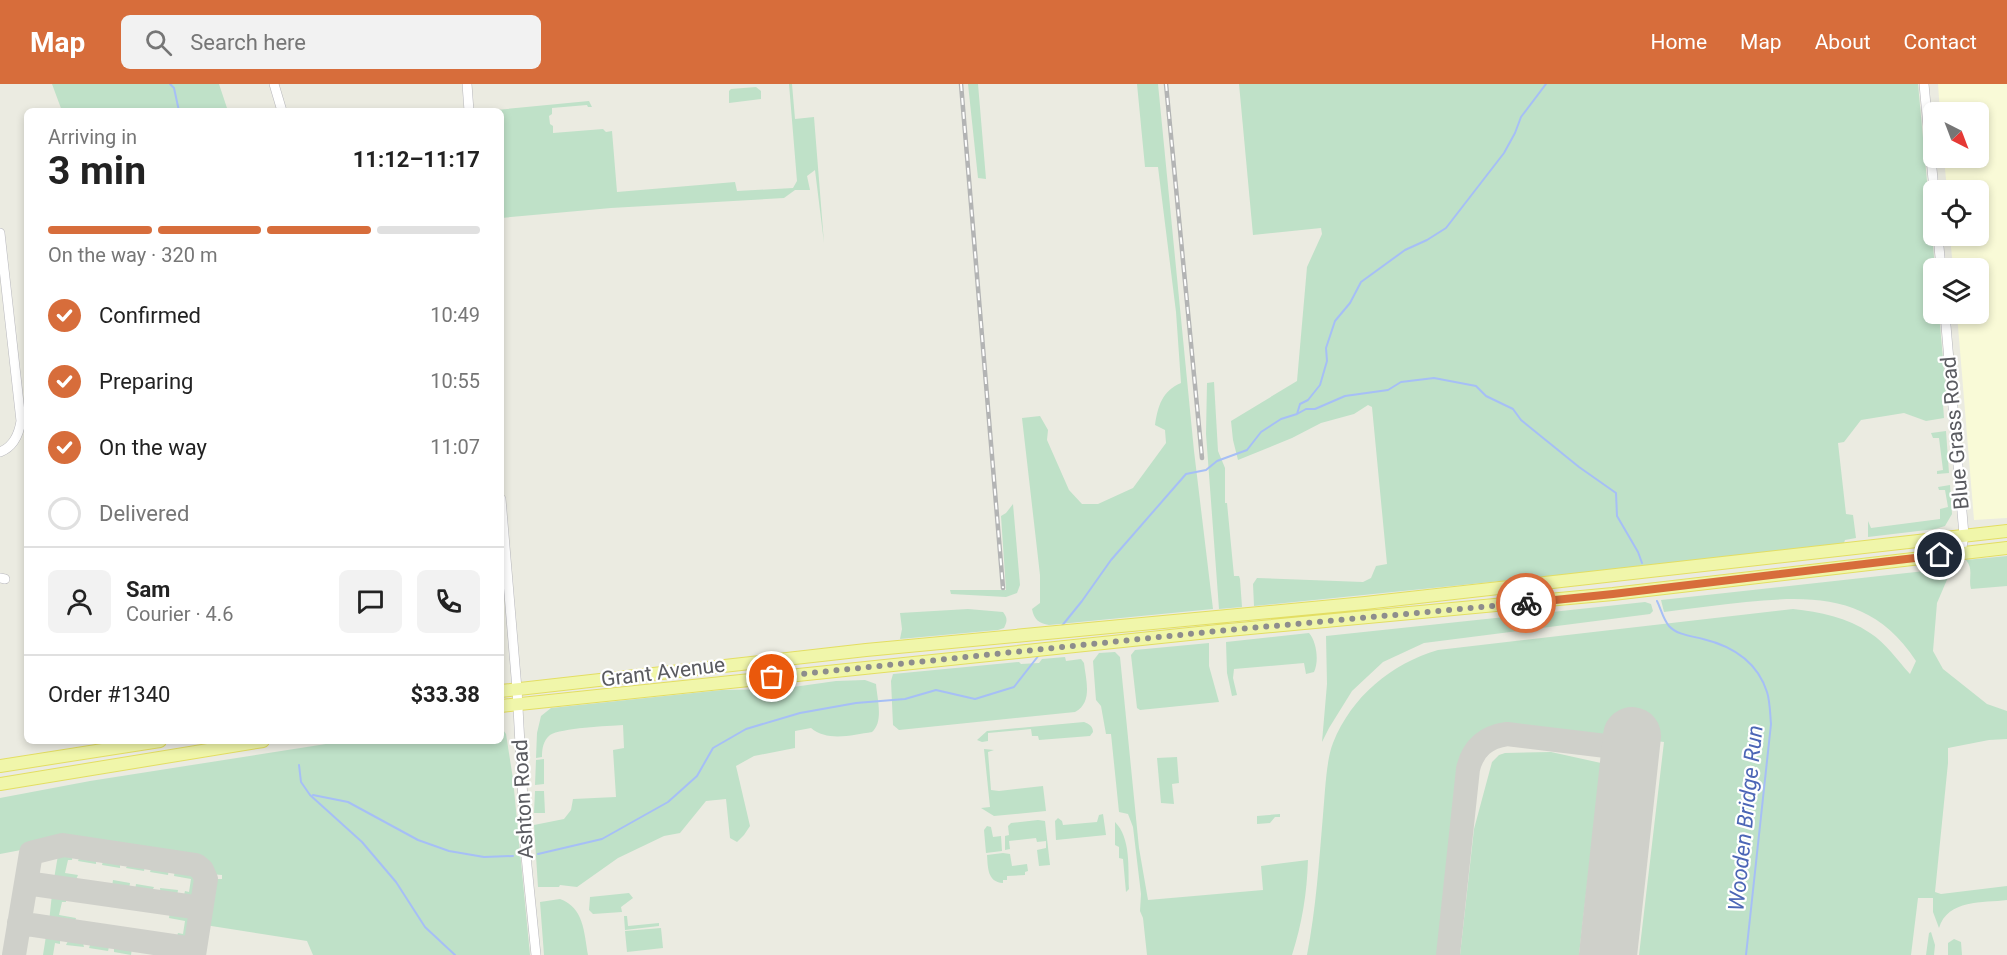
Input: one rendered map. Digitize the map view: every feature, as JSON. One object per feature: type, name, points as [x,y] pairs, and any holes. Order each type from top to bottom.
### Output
[{"type":"main road","name":"Grant Avenue","points":[[504,691],[791,657],[1365,603],[2007,531]]},
{"type":"main road","name":"Grant Avenue","points":[[504,705],[1125,641],[1613,594],[2007,548]]},
{"type":"main road","points":[[1125,641],[1129,636],[1166,631],[1193,619]]},
{"type":"main road","points":[[791,657],[793,675]]},
{"type":"main road","points":[[0,766],[141,744]]},
{"type":"main road","points":[[0,784],[245,744]]},
{"type":"street","points":[[274,84],[281,108]]},
{"type":"street","points":[[467,84],[469,108]]},
{"type":"street","points":[[1924,84],[1933,180]]},
{"type":"street","points":[[0,234],[21,421],[16,439],[7,449],[0,452]]},
{"type":"street","name":"Blue Grass Road","points":[[1946,324],[1964,535],[1961,553]]},
{"type":"street","name":"Ashton Road","points":[[504,535],[518,703],[526,856],[536,955]]},
{"type":"shaded area","points":[[52,84],[219,84],[227,108],[61,108]]},
{"type":"shaded area","points":[[789,84],[792,84],[795,119],[814,117],[824,243],[815,170],[807,176],[810,190],[795,190],[784,198],[611,208],[504,218],[504,109],[589,101],[592,107],[587,105],[552,108],[552,114],[549,116],[550,124],[553,126],[553,133],[603,129],[606,132],[612,131],[617,192],[735,182],[737,191],[793,188],[797,181]]},
{"type":"shaded area","points":[[968,84],[978,84],[986,179],[978,178]]},
{"type":"shaded area","points":[[1137,84],[1158,84],[1194,451],[1213,609],[1049,625],[1038,620],[1032,609],[1040,603],[1040,575],[1022,418],[1040,416],[1048,430],[1047,440],[1069,490],[1082,504],[1098,504],[1133,488],[1166,443],[1165,430],[1155,425],[1158,412],[1165,395],[1181,383],[1176,312],[1158,167],[1145,167]]},
{"type":"shaded area","points":[[1239,84],[1918,84],[1923,168],[1926,168],[1927,180],[1923,180],[1923,246],[1933,246],[1934,258],[1923,258],[1923,324],[1940,324],[1947,404],[1943,404],[1944,418],[1926,421],[1904,413],[1861,420],[1844,442],[1838,443],[1846,514],[1853,515],[1856,538],[1845,540],[1844,543],[1649,566],[1254,606],[1253,584],[1257,578],[1363,582],[1371,578],[1376,566],[1387,564],[1372,407],[1368,405],[1354,414],[1321,423],[1292,438],[1238,460],[1231,421],[1297,381],[1307,267],[1322,234],[1321,228],[1253,235]]},
{"type":"shaded area","points":[[1938,84],[2007,84],[2007,518],[1974,520],[1958,324],[1989,324],[1989,258],[1952,258],[1951,246],[1989,246],[1989,180],[1946,180],[1945,168],[1989,168],[1989,102],[1939,102]]},
{"type":"shaded area","points":[[756,87],[761,91],[761,99],[729,103],[731,89]]},
{"type":"shaded area","points":[[1214,382],[1218,451],[1225,468],[1225,503],[1227,503],[1234,576],[1239,576],[1240,579],[1242,607],[1219,609],[1206,434],[1207,383]]},
{"type":"shaded area","points":[[1946,431],[1949,473],[1937,474],[1937,471],[1943,470],[1939,438],[1933,438],[1931,433]]},
{"type":"shaded area","points":[[1950,485],[1952,514],[1945,526],[1868,537],[1868,521],[1871,528],[1940,519],[1940,509],[1948,507],[1945,490],[1939,490],[1938,487]]},
{"type":"shaded area","points":[[1013,504],[1020,585],[1017,593],[1006,597],[951,594],[950,590],[1006,590],[1001,516]]},
{"type":"shaded area","points":[[2007,556],[2007,586],[1971,589],[1970,567],[1966,560]]},
{"type":"shaded area","points":[[1952,568],[1937,603],[1933,651],[1943,669],[1987,704],[2007,711],[2007,739],[1948,748],[1935,892],[1941,894],[2007,886],[2007,900],[1958,907],[1950,912],[1939,928],[1933,912],[1933,898],[1918,898],[1911,955],[1639,955],[1664,742],[1517,724],[1496,727],[1480,735],[1473,741],[1463,758],[1439,955],[1307,955],[1317,885],[1327,768],[1333,743],[1341,726],[1362,697],[1389,673],[1404,664],[1438,650],[1793,609],[1833,616],[1861,627],[1876,637],[1910,674],[1916,661],[1899,640],[1881,623],[1862,612],[1841,605],[1820,600],[1796,599],[1726,604],[1664,612],[1661,600]]},
{"type":"shaded area","points":[[1645,602],[1651,604],[1653,611],[1650,614],[1424,643],[1383,662],[1352,691],[1322,742],[1327,684],[1326,636]]},
{"type":"shaded area","points":[[968,609],[1003,612],[1006,616],[1006,624],[1004,628],[998,630],[900,639],[902,629],[900,613]]},
{"type":"shaded area","points":[[1309,633],[1314,641],[1316,652],[1314,672],[1306,674],[1304,663],[1234,669],[1233,678],[1237,695],[1232,696],[1227,673],[1226,642]]},
{"type":"shaded area","points":[[1209,643],[1209,666],[1219,702],[1140,710],[1137,708],[1131,655],[1135,650]]},
{"type":"shaded area","points":[[1115,652],[1120,657],[1139,848],[1148,900],[1263,890],[1261,866],[1308,860],[1299,932],[1292,955],[1147,955],[1143,918],[1140,911],[1141,894],[1133,827],[1128,814],[1119,812],[1111,734],[1106,734],[1101,706],[1096,700],[1093,661],[1099,653]]},
{"type":"shaded area","points":[[1065,657],[1066,661],[1081,659],[1084,663],[1086,697],[1081,708],[1075,712],[899,730],[893,725],[891,681],[893,674],[1019,662],[1021,664],[1039,663],[1042,659]]},
{"type":"shaded area","points":[[865,680],[876,684],[879,716],[876,728],[872,732],[832,736],[811,728],[795,731],[795,748],[754,756],[736,766],[750,826],[737,842],[730,838],[726,799],[706,801],[680,833],[664,836],[618,858],[577,887],[560,885],[559,887],[538,887],[534,825],[564,819],[571,810],[573,799],[616,797],[613,750],[624,748],[623,725],[585,728],[550,735],[543,745],[542,757],[536,758],[537,733],[541,716],[551,708],[722,690],[779,689],[836,681]]},
{"type":"shaded area","points":[[1084,722],[1092,728],[1093,732],[1090,736],[1039,740],[1038,736],[1032,736],[1031,729],[988,733],[988,741],[977,740],[987,731]]},
{"type":"shaded area","points":[[504,731],[513,779],[530,955],[313,955],[307,941],[205,925],[211,879],[222,879],[222,875],[210,874],[199,860],[86,843],[63,842],[0,854],[0,798],[90,781],[326,744],[504,744]]},
{"type":"shaded area","points":[[984,749],[994,750],[988,752],[991,790],[1043,786],[1046,811],[994,816],[981,808],[990,807]]},
{"type":"shaded area","points":[[1551,752],[1601,763],[1579,955],[1460,955],[1474,829],[1492,762],[1505,753]]},
{"type":"shaded area","points":[[1177,757],[1179,783],[1172,784],[1174,804],[1161,803],[1157,758]]},
{"type":"shaded area","points":[[544,759],[544,784],[535,785],[536,760]]},
{"type":"shaded area","points":[[535,791],[544,791],[545,813],[534,813]]},
{"type":"shaded area","points":[[1103,814],[1106,835],[1056,840],[1055,821],[1058,818],[1063,825],[1097,822],[1099,815]]},
{"type":"shaded area","points":[[1280,814],[1280,817],[1275,817],[1270,823],[1257,824],[1257,816]]},
{"type":"shaded area","points":[[1045,821],[1050,865],[1039,866],[1037,850],[1046,848],[1046,841],[1037,842],[1036,838],[1009,841],[1010,849],[1005,850],[1005,836],[1009,835],[1008,826],[1011,823]]},
{"type":"shaded area","points":[[1115,822],[1124,836],[1128,854],[1129,889],[1126,892],[1123,859],[1119,858],[1119,847],[1115,845]]},
{"type":"shaded area","points":[[987,826],[991,827],[993,837],[1001,836],[1002,851],[986,853],[984,830]]},
{"type":"shaded area","points":[[73,852],[72,860],[68,860],[65,873],[78,875],[74,884],[54,879],[58,855]]},
{"type":"shaded area","points":[[81,853],[96,856],[96,864],[78,861]]},
{"type":"shaded area","points":[[1010,854],[1012,866],[1027,864],[1028,871],[1025,875],[1007,876],[1007,880],[1003,880],[1003,883],[991,877],[987,855]]},
{"type":"shaded area","points":[[108,856],[120,859],[120,868],[102,865],[104,858]]},
{"type":"shaded area","points":[[130,860],[143,862],[144,871],[126,868]]},
{"type":"shaded area","points":[[153,863],[169,868],[168,875],[150,872]]},
{"type":"shaded area","points":[[179,867],[195,870],[200,876],[199,893],[191,901],[183,899],[185,891],[189,892],[191,879],[174,876],[175,869]]},
{"type":"shaded area","points":[[113,880],[130,883],[129,889],[116,890],[112,887]]},
{"type":"shaded area","points":[[136,884],[154,887],[150,895],[137,893]]},
{"type":"shaded area","points":[[160,888],[178,890],[177,896],[170,899],[161,896]]},
{"type":"shaded area","points":[[54,891],[66,894],[66,902],[62,902],[59,915],[76,918],[74,925],[49,922]]},
{"type":"shaded area","points":[[629,893],[633,898],[621,907],[622,912],[593,914],[589,910],[590,897]]},
{"type":"shaded area","points":[[560,899],[574,908],[582,922],[588,955],[544,955],[540,902]]},
{"type":"shaded area","points":[[174,909],[190,914],[194,920],[192,938],[185,944],[176,939],[178,933],[183,934],[185,921],[169,918],[170,911]]},
{"type":"shaded area","points":[[624,916],[627,916],[628,926],[659,923],[659,926],[625,930]]},
{"type":"shaded area","points":[[661,928],[663,948],[627,952],[625,931]]},
{"type":"shaded area","points":[[1931,932],[1935,945],[1934,955],[1926,955],[1929,933]]},
{"type":"shaded area","points":[[50,933],[60,937],[60,944],[55,943],[53,955],[43,955],[46,936]]},
{"type":"shaded area","points":[[70,937],[82,939],[84,947],[66,945]]},
{"type":"shaded area","points":[[1954,939],[1961,942],[1962,955],[1948,955],[1948,943]]},
{"type":"shaded area","points":[[94,940],[106,942],[109,947],[108,951],[89,948]]},
{"type":"shaded area","points":[[118,944],[132,948],[131,955],[114,952],[114,947]]},
{"type":"waterway","name":"Wooden Bridge Run","points":[[170,84],[174,88],[178,108]]},
{"type":"waterway","points":[[1297,414],[1300,404],[1308,400],[1320,385],[1327,361],[1326,348],[1335,321],[1350,303],[1361,282],[1405,250],[1446,228],[1504,153],[1521,117],[1546,84]]},
{"type":"waterway","name":"Wooden Bridge Run","points":[[1061,627],[1111,560],[1186,474],[1206,470],[1217,461],[1247,450],[1261,432],[1281,419],[1306,409],[1315,409],[1345,396],[1388,390],[1401,382],[1434,378],[1476,386],[1486,396],[1513,409],[1521,420],[1579,467],[1616,493],[1617,516],[1642,563]]},
{"type":"waterway","name":"Wooden Bridge Run","points":[[1657,601],[1665,620],[1672,629],[1714,642],[1742,656],[1763,681],[1768,696],[1771,724],[1746,955]]},
{"type":"waterway","name":"Wooden Bridge Run","points":[[538,854],[602,839],[668,802],[697,776],[713,748],[746,729],[800,713],[856,703],[905,699],[936,690],[975,699],[1014,687],[1039,655]]},
{"type":"waterway","points":[[299,765],[301,782],[310,795],[362,842],[396,882],[425,927],[455,955]]},
{"type":"waterway","name":"Wooden Bridge Run","points":[[313,795],[348,802],[418,840],[449,851],[484,857],[513,856]]},
{"type":"taxiway","points":[[1448,955],[1468,769],[1477,749],[1487,741],[1507,734],[1631,749]]},
{"type":"taxiway","points":[[14,955],[31,853],[63,845],[196,865],[202,870],[206,879],[194,955]]},
{"type":"taxiway","points":[[26,883],[201,908]]},
{"type":"taxiway","points":[[19,923],[195,949]]},
{"type":"runway","points":[[1608,955],[1632,736]]},
{"type":"railway","points":[[961,84],[1003,588]]},
{"type":"railway","points":[[1166,84],[1202,458]]},
{"type":"way so far","points":[[772,677],[1218,631],[1526,603]]},
{"type":"route","points":[[1526,603],[1940,555]]}]
